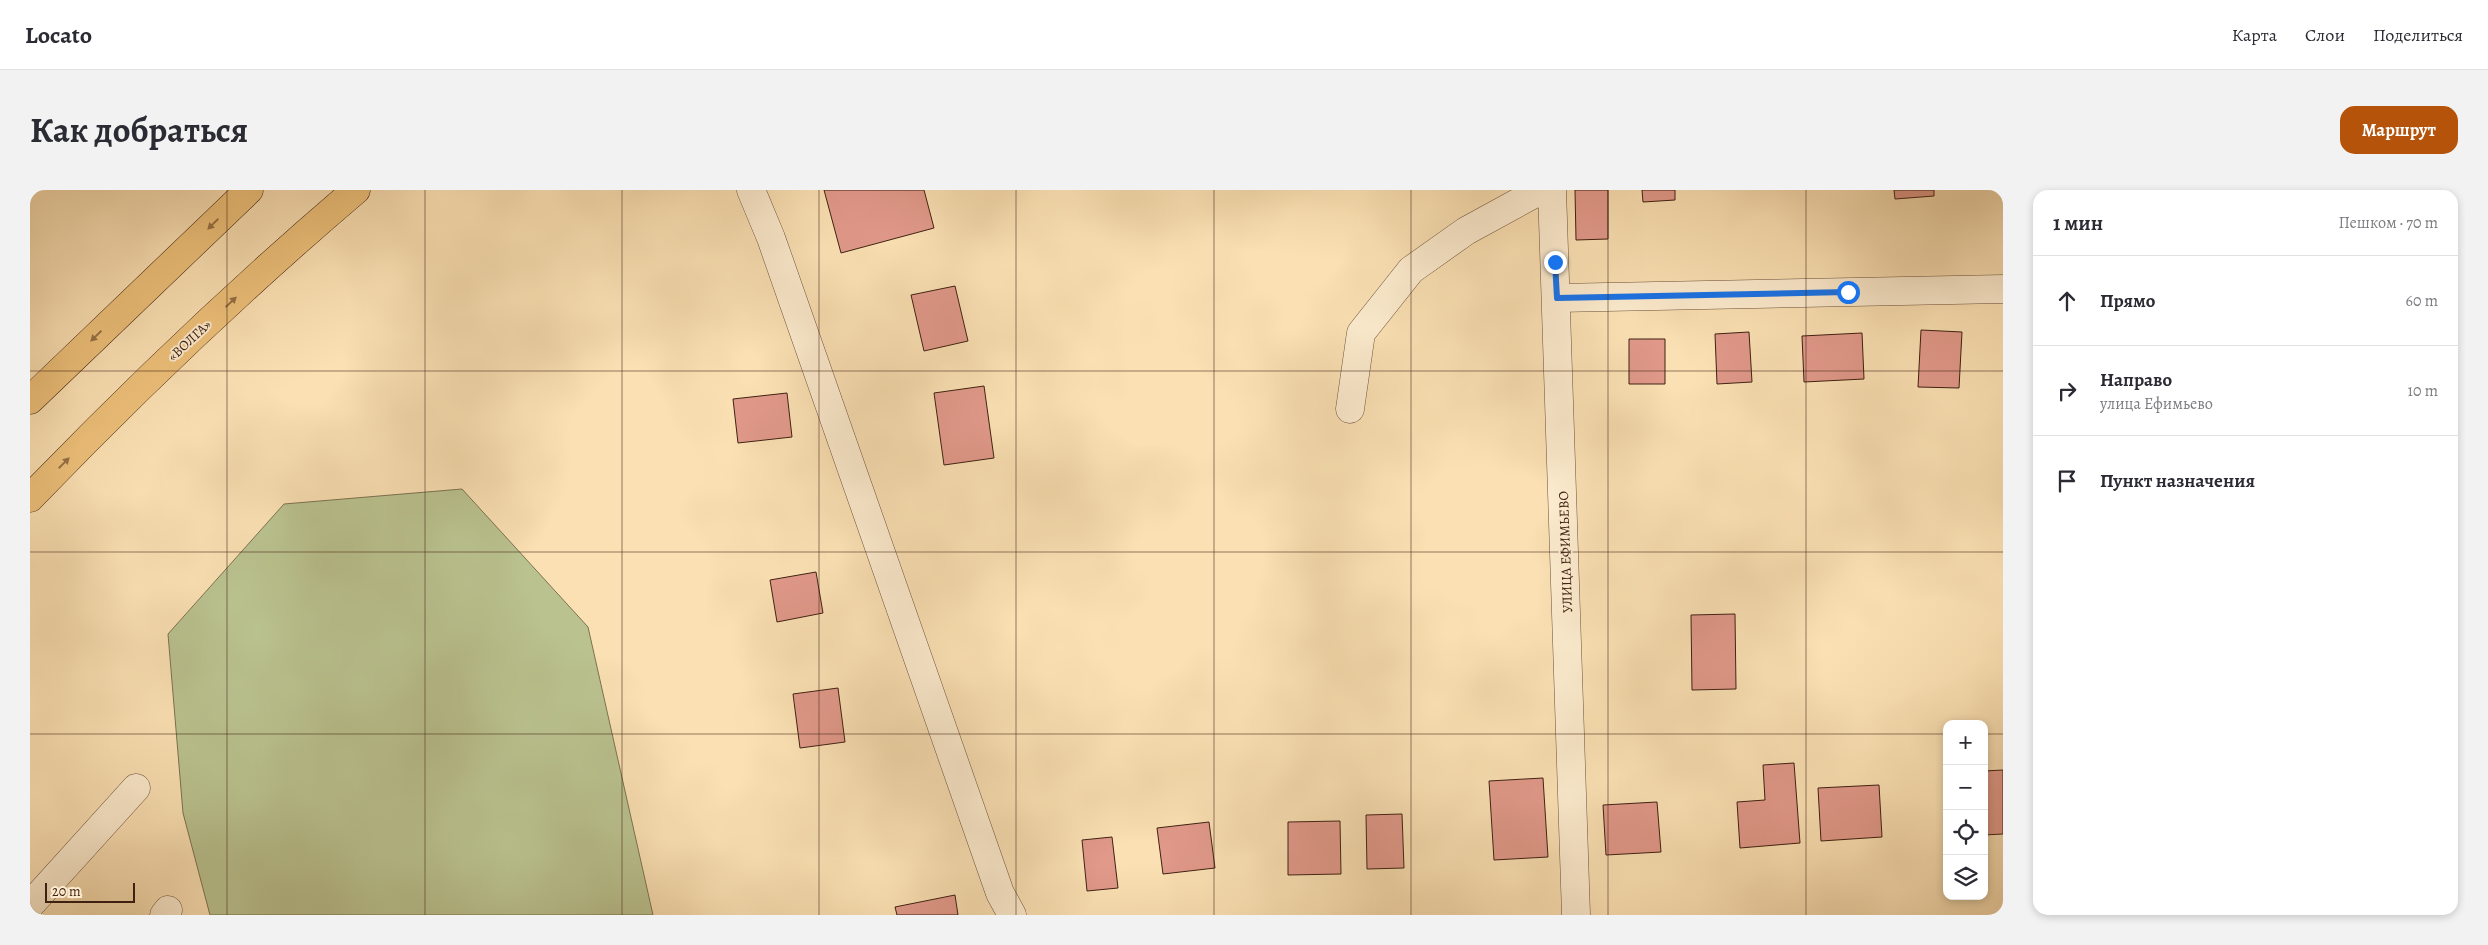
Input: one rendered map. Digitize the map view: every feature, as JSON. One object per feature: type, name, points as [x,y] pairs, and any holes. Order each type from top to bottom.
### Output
[{"type":"highway","points":[[30,400],[248,190]]},
{"type":"highway","name":"«ВОЛГА»","points":[[30,498],[173,355],[300,238],[356,190]]},
{"type":"street","points":[[751,190],[774,248],[1000,893],[1012,915]]},
{"type":"street","points":[[1350,410],[1361,334],[1411,270],[1466,231],[1541,190]]},
{"type":"street","name":"УЛИЦА ЕФИМЬЕВО","points":[[1552,190],[1576,915]]},
{"type":"street","points":[[1557,298],[2003,289]]},
{"type":"street","points":[[30,905],[136,788]]},
{"type":"green space","points":[[462,489],[588,627],[653,915],[210,915],[183,813],[168,634],[284,504]]},
{"type":"building","points":[[824,190],[924,190],[934,228],[841,253]]},
{"type":"building","points":[[1575,190],[1608,190],[1608,239],[1576,240]]},
{"type":"building","points":[[1642,190],[1675,190],[1675,200],[1643,202]]},
{"type":"building","points":[[1894,190],[1934,190],[1934,196],[1895,199]]},
{"type":"building","points":[[955,286],[968,341],[924,351],[911,295]]},
{"type":"building","points":[[1921,330],[1962,332],[1959,388],[1918,387]]},
{"type":"building","points":[[1749,332],[1752,382],[1717,384],[1715,334]]},
{"type":"building","points":[[1862,333],[1864,379],[1804,382],[1802,336]]},
{"type":"building","points":[[1629,339],[1665,339],[1665,384],[1629,384]]},
{"type":"building","points":[[984,386],[994,458],[944,465],[934,393]]},
{"type":"building","points":[[787,393],[792,437],[738,443],[733,399]]},
{"type":"building","points":[[816,572],[823,613],[777,622],[770,580]]},
{"type":"building","points":[[1735,614],[1736,689],[1692,690],[1691,615]]},
{"type":"building","points":[[838,688],[845,742],[800,748],[793,694]]},
{"type":"building","points":[[1794,763],[1800,843],[1740,848],[1737,802],[1765,800],[1763,765]]},
{"type":"building","points":[[2003,770],[2003,834],[1988,835],[1988,771]]},
{"type":"building","points":[[1543,778],[1548,857],[1494,860],[1489,781]]},
{"type":"building","points":[[1879,785],[1882,837],[1821,841],[1818,788]]},
{"type":"building","points":[[1657,802],[1661,852],[1606,855],[1603,805]]},
{"type":"building","points":[[1402,814],[1404,868],[1367,869],[1366,815]]},
{"type":"building","points":[[1340,821],[1341,874],[1288,875],[1288,822]]},
{"type":"building","points":[[1209,822],[1215,868],[1163,874],[1157,828]]},
{"type":"building","points":[[1112,837],[1118,888],[1087,891],[1082,840]]},
{"type":"building","points":[[955,895],[958,915],[897,915],[895,907]]},
{"type":"route","points":[[1555,262],[1557,298],[1848,292]]}]
